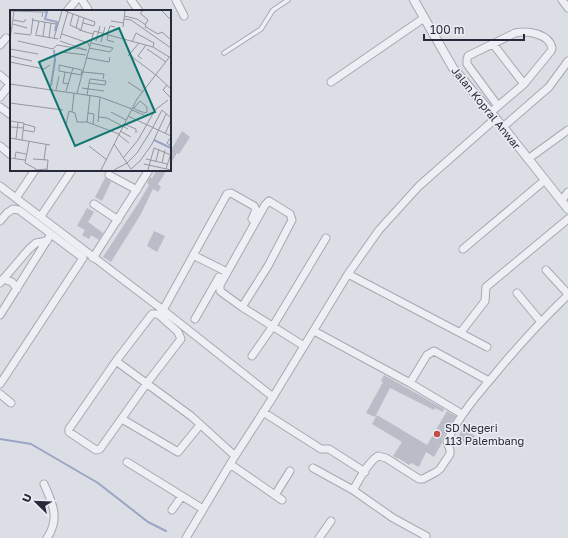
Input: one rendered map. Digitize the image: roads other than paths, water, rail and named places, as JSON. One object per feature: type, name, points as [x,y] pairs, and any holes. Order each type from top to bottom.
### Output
[{"type":"street","points":[[67,10],[76,0]]},
{"type":"street","points":[[82,0],[88,10]]},
{"type":"street","points":[[131,0],[138,10]]},
{"type":"street","points":[[176,0],[184,16]]},
{"type":"street","name":"Jalan Kopral Anwar","points":[[414,0],[453,68],[503,127],[568,209]]},
{"type":"street","points":[[562,0],[568,8]]},
{"type":"street","points":[[331,82],[424,18]]},
{"type":"street","points":[[186,537],[348,274],[379,230],[419,186],[493,116],[498,106],[524,84],[552,48],[548,40],[530,32],[516,33],[468,56],[466,62],[467,64],[498,106]]},
{"type":"street","points":[[0,45],[6,38]]},
{"type":"street","points":[[493,44],[524,84]]},
{"type":"street","points":[[503,127],[549,87],[568,61]]},
{"type":"street","points":[[0,75],[10,82]]},
{"type":"street","points":[[0,98],[10,84]]},
{"type":"street","points":[[0,107],[10,115]]},
{"type":"street","points":[[528,159],[568,130]]},
{"type":"street","points":[[0,146],[10,153]]},
{"type":"street","points":[[16,198],[34,171]]},
{"type":"street","points":[[41,216],[71,171]]},
{"type":"street","points":[[93,258],[148,171]]},
{"type":"street","points":[[109,175],[136,190]]},
{"type":"street","points":[[463,249],[544,180]]},
{"type":"street","points":[[0,186],[163,310],[273,397]]},
{"type":"street","points":[[562,200],[568,192]]},
{"type":"street","points":[[163,310],[227,194],[231,193],[254,206],[256,210],[195,319]]},
{"type":"street","points":[[242,307],[268,266],[292,220],[290,214],[269,201],[265,205],[220,285],[220,291],[242,307],[304,346]]},
{"type":"street","points":[[94,204],[118,220]]},
{"type":"street","points":[[0,221],[13,209],[19,210],[83,258],[0,384]]},
{"type":"street","points":[[461,332],[485,300],[486,287],[568,219]]},
{"type":"street","points":[[0,315],[18,289],[51,234]]},
{"type":"street","points":[[252,356],[326,238]]},
{"type":"street","points":[[2,281],[32,246],[47,241]]},
{"type":"street","points":[[193,255],[223,270]]},
{"type":"street","points":[[353,490],[378,456],[386,458],[418,479],[424,479],[436,472],[450,454],[447,441],[462,414],[541,322],[568,295],[546,270]]},
{"type":"street","points":[[348,274],[487,347]]},
{"type":"street","points":[[2,281],[12,282],[18,289]]},
{"type":"street","points":[[516,293],[541,322]]},
{"type":"street","points":[[152,314],[157,314],[178,332],[181,338],[147,383],[98,450],[68,432],[116,360],[152,314]]},
{"type":"street","points":[[314,331],[410,382],[462,414]]},
{"type":"street","points":[[410,382],[427,354],[434,351],[489,381]]},
{"type":"street","points":[[116,360],[200,425],[235,456]]},
{"type":"street","points":[[0,394],[11,403]]},
{"type":"street","points":[[263,412],[321,449],[329,449],[365,472]]},
{"type":"street","points":[[122,419],[178,452],[200,425]]},
{"type":"street","points":[[127,462],[203,509]]},
{"type":"street","points":[[230,464],[282,500]]},
{"type":"street","points":[[314,468],[353,490],[393,518],[426,536]]},
{"type":"street","points":[[275,495],[290,471]]},
{"type":"street","points":[[44,484],[52,503],[54,514],[54,523],[46,538]]},
{"type":"street","points":[[172,510],[182,496]]},
{"type":"street","points":[[319,538],[331,521]]},
{"type":"lane","points":[[224,53],[261,29],[273,10],[288,0]]},
{"type":"waterway","points":[[0,439],[31,444],[98,483],[148,522],[166,531]]},
{"type":"place","name":"SD Negeri 113 Palembang","points":[[437,434]]}]
